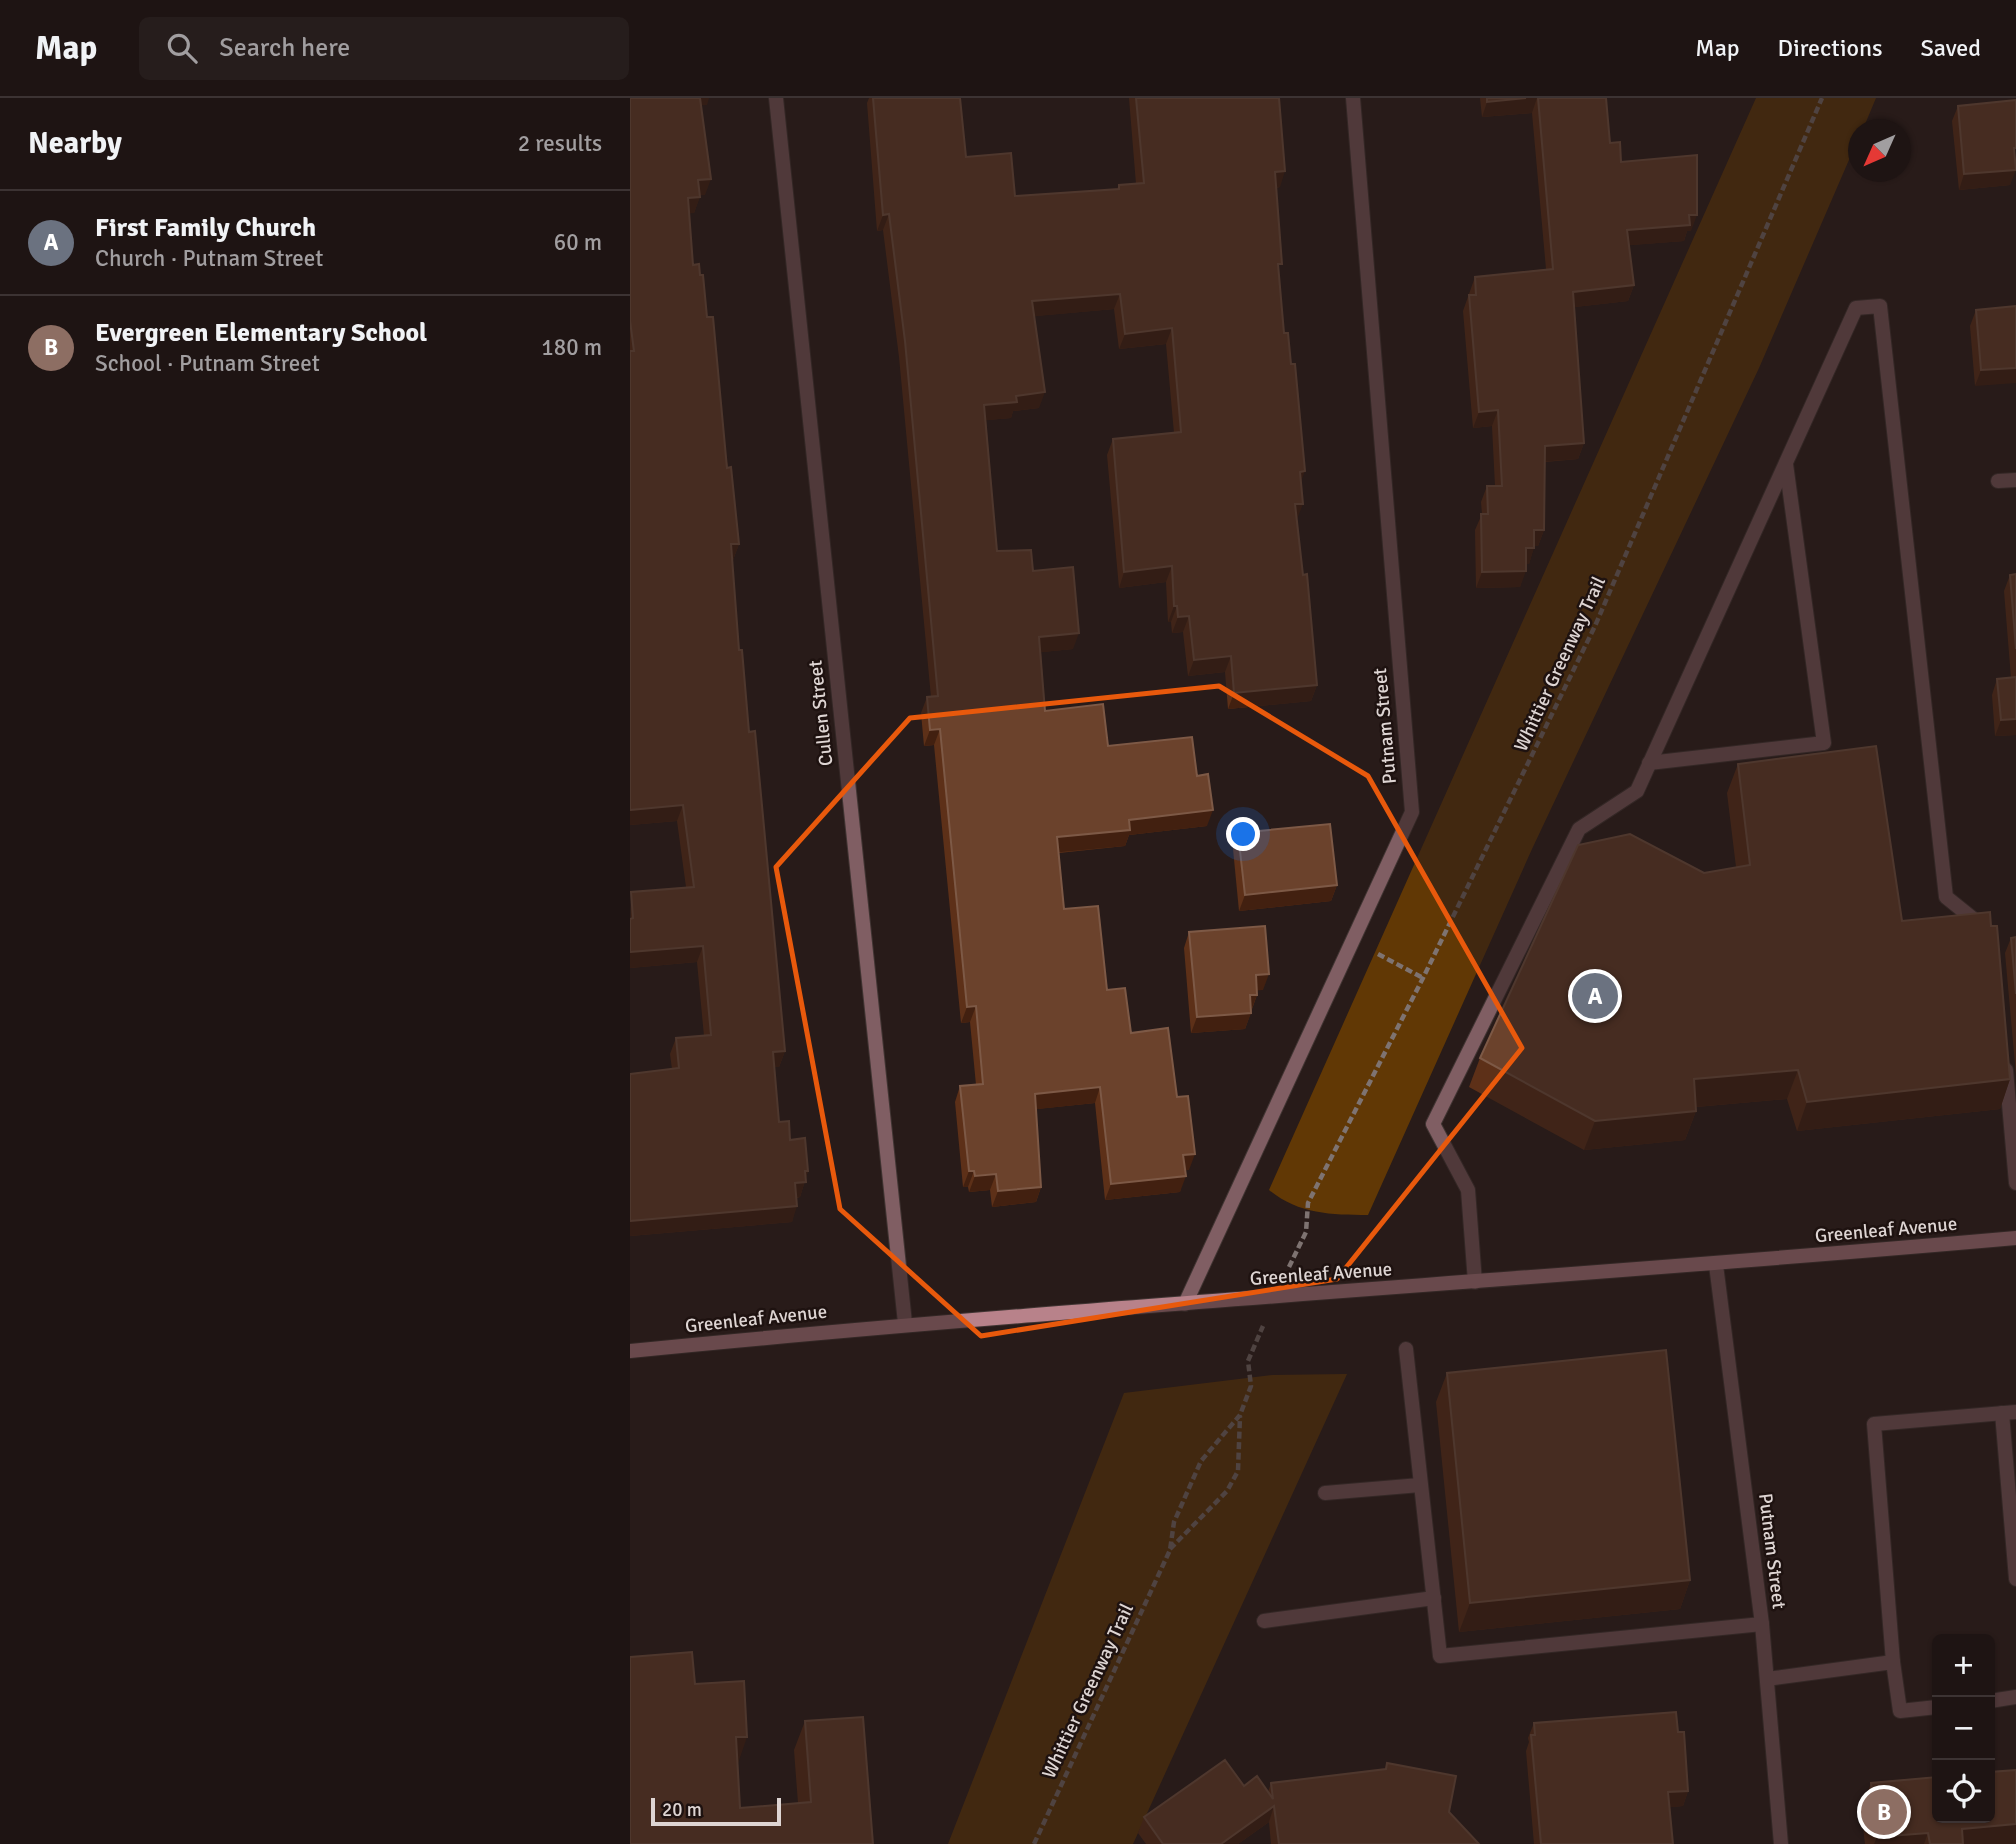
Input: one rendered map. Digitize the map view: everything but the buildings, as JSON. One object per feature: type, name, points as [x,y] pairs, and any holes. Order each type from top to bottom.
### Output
[{"type":"street","name":"Cullen Street","points":[[776,98],[905,1323]]},
{"type":"street","name":"Putnam Street","points":[[1185,1304],[1412,812],[1353,98]]},
{"type":"street","points":[[1475,1282],[1468,1191],[1433,1124],[1579,828],[1637,791],[1856,308],[1880,306],[1946,897],[1994,936]]},
{"type":"street","points":[[1649,763],[1824,743],[1786,463]]},
{"type":"street","points":[[1998,481],[2016,480]]},
{"type":"street","points":[[2005,1061],[2016,1183]]},
{"type":"street","name":"Greenleaf Avenue","points":[[630,1351],[905,1323],[1716,1265],[2016,1238]]},
{"type":"street","name":"Putnam Street","points":[[1716,1265],[1762,1624],[1781,1844]]},
{"type":"street","points":[[1406,1349],[1440,1656],[1762,1624]]},
{"type":"street","points":[[1932,1708],[1900,1711],[1874,1424],[2009,1413],[2016,1579]]},
{"type":"street","points":[[1325,1493],[1420,1485]]},
{"type":"street","points":[[1264,1621],[1434,1598]]},
{"type":"street","points":[[1767,1679],[1894,1662]]},
{"type":"street","points":[[1995,1700],[2016,1698]]},
{"type":"path","name":"Whittier Greenway Trail","points":[[1306,1232],[1308,1203],[1423,978],[1595,626],[1822,98]]},
{"type":"path","points":[[1352,941],[1423,978]]},
{"type":"path","name":"Whittier Greenway Trail","points":[[1170,1550],[1227,1491],[1238,1471],[1240,1415],[1251,1386],[1248,1361]]},
{"type":"path","name":"Whittier Greenway Trail","points":[[1034,1844],[1170,1550],[1174,1522],[1201,1461],[1240,1415]]},
{"type":"highlighted area","points":[[1219,686],[1368,776],[1522,1048],[1337,1279],[981,1336],[840,1209],[776,867],[910,718]]},
{"type":"shaded area","points":[[1756,98],[1876,98],[1867,119],[1848,119],[1848,162],[1759,368],[1532,849],[1368,1215],[1316,1212],[1292,1204],[1269,1190]]},
{"type":"shaded area","points":[[1347,1374],[1133,1844],[948,1844],[1124,1393],[1273,1375]]},
{"type":"place","name":"First Family Church","points":[[1595,996]]},
{"type":"place","name":"Evergreen Elementary School","points":[[1884,1812]]}]
